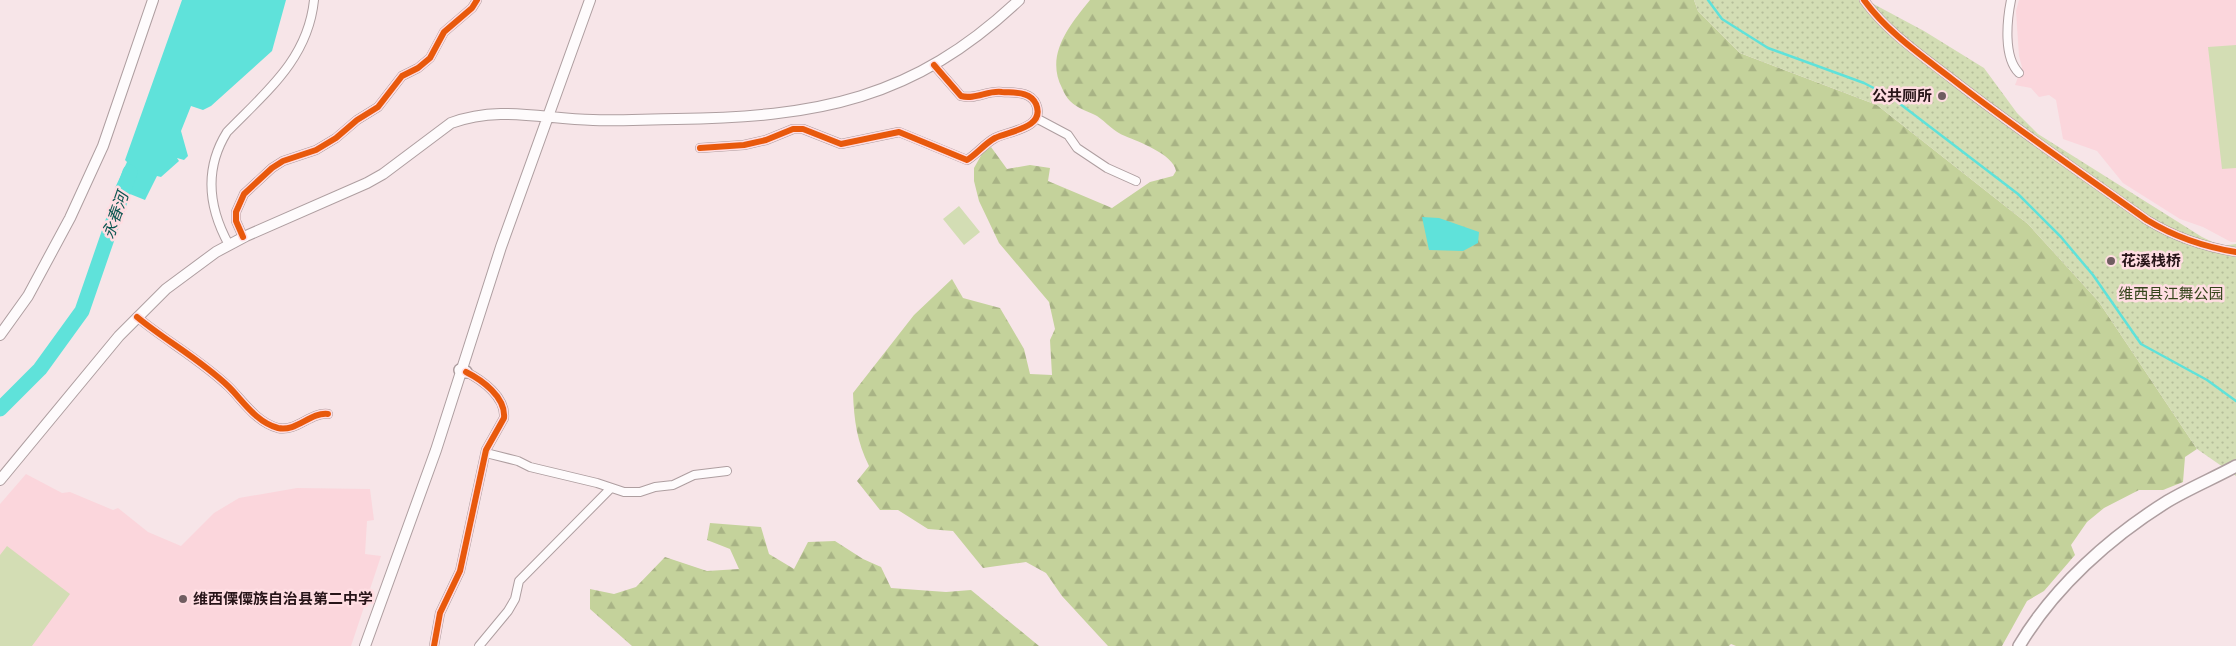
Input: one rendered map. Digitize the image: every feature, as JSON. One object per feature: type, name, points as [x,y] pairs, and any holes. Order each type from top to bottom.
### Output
[{"type":"highway","points":[[2019,646],[2052,601],[2093,558],[2130,528],[2180,495],[2236,466]]},
{"type":"main road","points":[[0,335],[28,296],[65,227],[103,146],[153,0]]},
{"type":"main road","points":[[365,646],[544,146],[549,118],[590,0]]},
{"type":"main road","points":[[0,480],[137,317],[166,289],[216,252],[243,237],[384,174],[451,123],[464,118],[498,113],[595,120],[726,118],[780,114],[823,107],[874,92],[934,65],[982,33],[1019,0]]},
{"type":"main road","points":[[371,646],[431,483],[463,371]]},
{"type":"street","points":[[229,245],[222,232],[214,204],[211,174],[214,158],[219,144],[227,132],[292,63],[307,30],[314,0]]},
{"type":"street","points":[[243,237],[236,221],[236,212],[244,194],[272,168],[283,161],[316,150],[336,138],[357,120],[378,107],[402,76],[418,68],[430,58],[444,32],[472,8],[477,0]]},
{"type":"street","points":[[1864,0],[1884,24],[1903,41],[1996,113],[2147,220],[2162,229],[2186,239],[2236,252]]},
{"type":"street","points":[[2011,0],[2009,52],[2012,64],[2019,73]]},
{"type":"street","points":[[700,148],[744,145],[766,140],[793,128],[802,129],[841,144],[899,132],[967,160],[989,141],[1019,131],[1036,118],[1038,110],[1034,99],[1029,95],[1000,91],[974,97],[961,96],[934,65]]},
{"type":"street","points":[[1036,118],[1068,135],[1077,148],[1100,163],[1130,180],[1136,181]]},
{"type":"street","points":[[137,317],[229,387],[246,407],[270,425],[280,428],[290,427],[299,425],[321,413],[328,414]]},
{"type":"street","points":[[434,646],[440,613],[460,571],[486,453],[492,437],[504,418],[505,412],[491,388],[482,380],[463,371]]},
{"type":"street","points":[[486,453],[518,461],[530,467],[624,492],[640,492],[655,486],[673,485],[694,475],[727,471]]},
{"type":"street","points":[[479,646],[515,599],[519,580],[611,488]]},
{"type":"shaded area","points":[[2019,0],[2236,0],[2236,242],[2231,242],[2203,227],[2180,219],[2123,183],[2097,151],[2063,139],[2056,100],[2049,95],[2039,97],[2031,88],[2015,85],[2022,67],[2019,56],[2016,11]]},
{"type":"shaded area","name":"维西傈僳族自治县第二中学","points":[[26,474],[62,493],[70,492],[113,510],[118,508],[148,532],[181,546],[214,513],[239,498],[297,488],[370,489],[374,520],[367,521],[365,554],[381,556],[351,646],[0,646],[0,504]]},
{"type":"green space","points":[[1090,0],[1694,0],[1698,11],[1740,53],[1877,105],[2028,224],[2099,302],[2197,449],[2185,457],[2183,482],[2163,490],[2139,490],[2104,508],[2087,522],[2071,545],[2075,555],[2044,591],[2027,601],[2002,646],[1736,646],[1731,644],[1729,646],[1108,646],[1062,596],[1046,573],[1026,562],[983,568],[953,531],[928,529],[898,510],[880,510],[857,481],[869,466],[857,431],[853,393],[914,315],[952,279],[963,298],[1000,308],[1024,349],[1030,374],[1052,375],[1050,340],[1055,329],[1049,302],[999,243],[979,201],[974,181],[974,168],[983,152],[991,147],[1007,169],[1030,165],[1050,168],[1048,181],[1112,208],[1150,182],[1173,176],[1176,171],[1169,159],[1146,145],[1121,134],[1097,116],[1076,106],[1069,100],[1063,90],[1057,76],[1056,64],[1058,53],[1067,31]]},
{"type":"green space","name":"维西县江舞公园","points":[[1694,0],[1866,0],[1924,31],[1984,68],[2017,113],[2038,134],[2202,237],[2221,246],[2236,244],[2236,476],[2197,449],[2099,302],[2028,224],[1877,105],[1740,53],[1698,11]]},
{"type":"green space","points":[[2236,45],[2236,168],[2222,169],[2208,47]]},
{"type":"green space","points":[[959,206],[980,232],[964,245],[943,219]]},
{"type":"green space","points":[[710,523],[761,527],[769,554],[794,569],[808,542],[835,541],[863,559],[881,567],[891,588],[946,592],[971,590],[1039,646],[632,646],[590,609],[590,589],[614,594],[636,587],[665,557],[707,571],[739,569],[730,549],[707,540]]},
{"type":"green space","points":[[7,546],[70,594],[32,646],[0,646],[0,555]]},
{"type":"water","points":[[182,0],[286,0],[272,51],[211,106],[203,110],[191,106],[181,131],[188,156],[184,160],[177,158],[179,161],[161,177],[157,176],[145,200],[115,188],[127,162],[125,160]]},
{"type":"water","points":[[1422,217],[1439,218],[1479,232],[1478,243],[1463,251],[1429,250]]},
{"type":"waterway","points":[[1708,0],[1722,19],[1768,48],[1864,83],[1891,97],[2018,194],[2061,237],[2093,275],[2141,344],[2207,380],[2236,401]]},
{"type":"waterway","name":"永春河","points":[[0,409],[40,369],[82,311],[130,172]]},
{"type":"cycle path","points":[[243,237],[236,221],[236,212],[244,194],[272,168],[283,161],[316,150],[336,138],[357,120],[378,107],[402,76],[418,68],[430,58],[444,32],[472,8],[477,0]]},
{"type":"cycle path","points":[[1864,0],[1894,33],[1917,52],[2000,115],[2147,220],[2190,240],[2236,252]]},
{"type":"cycle path","points":[[700,148],[744,145],[766,140],[793,129],[803,129],[841,144],[899,132],[967,160],[995,138],[1024,127],[1036,118],[1038,112],[1036,104],[1030,97],[1022,94],[997,92],[971,97],[961,96],[934,65]]},
{"type":"cycle path","points":[[137,317],[218,377],[245,405],[270,425],[278,428],[291,427],[315,416],[328,414]]},
{"type":"cycle path","points":[[434,646],[440,613],[460,571],[486,450],[504,418],[504,410],[497,396],[486,385],[466,372]]},
{"type":"place","name":"公共厕所","points":[[1942,96]]},
{"type":"place","name":"花溪栈桥","points":[[2111,261]]},
{"type":"place","name":"维西傈僳族自治县第二中学","points":[[183,599]]}]
